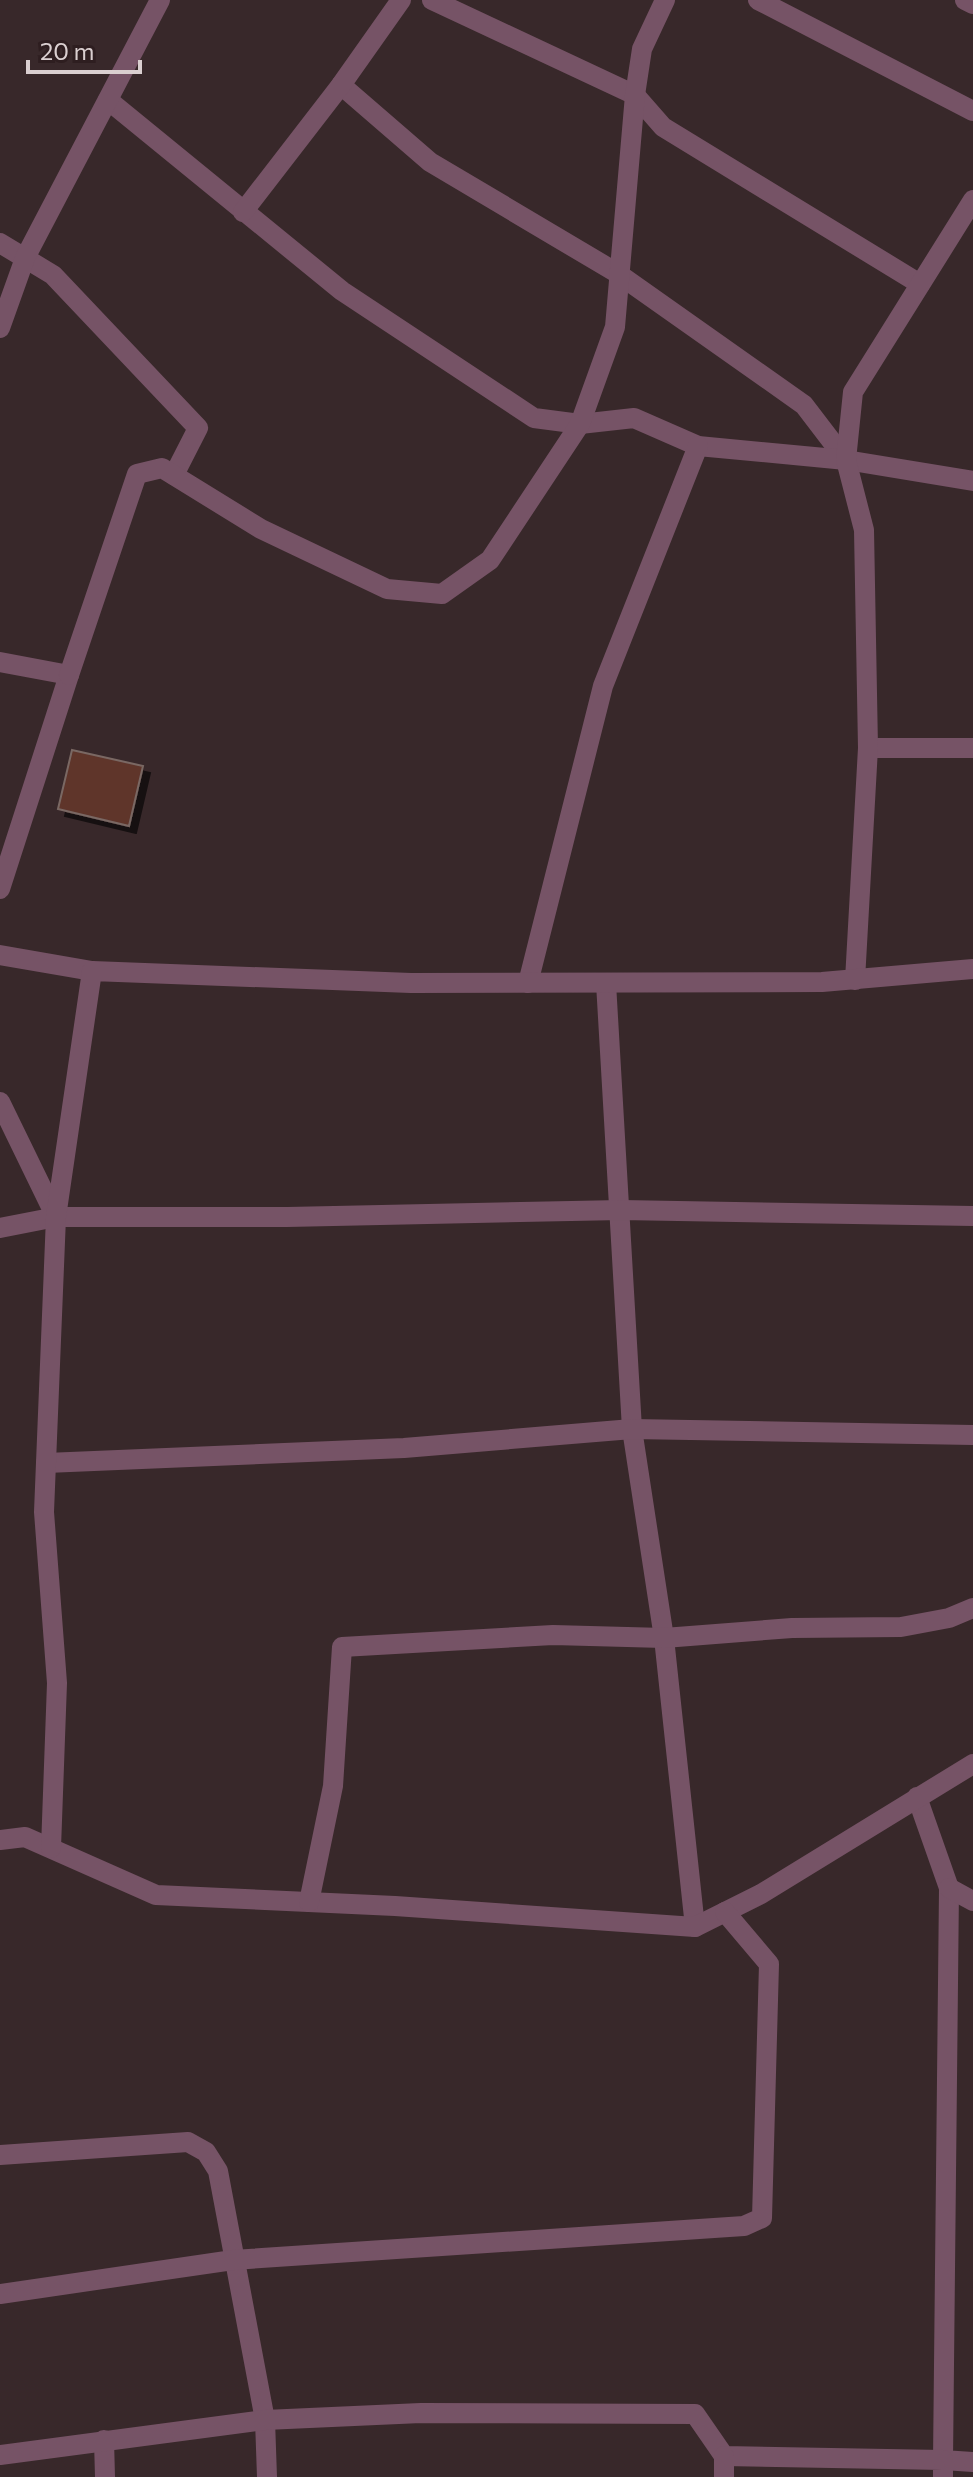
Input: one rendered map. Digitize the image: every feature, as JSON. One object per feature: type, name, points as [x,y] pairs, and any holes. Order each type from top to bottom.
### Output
[{"type":"street","points":[[0,328],[25,258],[160,0]]},
{"type":"street","points":[[243,212],[341,85],[401,0]]},
{"type":"street","points":[[432,0],[635,95],[663,127],[920,284]]},
{"type":"street","points":[[0,889],[137,474],[162,468],[261,529],[387,589],[442,594],[490,560],[580,424],[615,327],[617,273],[642,49],[665,0]]},
{"type":"street","points":[[758,0],[973,111]]},
{"type":"street","points":[[965,0],[973,4]]},
{"type":"street","points":[[341,85],[430,162],[617,273],[804,405],[846,460]]},
{"type":"street","points":[[108,100],[342,291],[534,418],[580,424],[634,418],[698,446],[846,460],[973,481]]},
{"type":"street","points":[[855,980],[868,748],[864,530],[846,460],[853,392],[973,200]]},
{"type":"street","points":[[0,243],[53,275],[198,428],[174,475]]},
{"type":"street","points":[[528,983],[603,686],[698,446]]},
{"type":"street","points":[[0,662],[69,675]]},
{"type":"street","points":[[868,748],[973,748]]},
{"type":"street","points":[[0,955],[92,971],[411,983],[855,980],[973,969]]},
{"type":"street","points":[[51,1848],[57,1683],[44,1512],[56,1217],[92,971]]},
{"type":"street","points":[[606,983],[632,1429],[664,1638],[695,1927]]},
{"type":"street","points":[[0,1102],[56,1217]]},
{"type":"street","points":[[0,1228],[56,1217],[287,1217],[621,1210],[973,1216]]},
{"type":"street","points":[[46,1463],[404,1448],[632,1429],[973,1435]]},
{"type":"street","points":[[309,1902],[333,1786],[342,1647],[553,1635],[664,1638],[792,1628],[901,1627],[949,1618],[973,1608]]},
{"type":"street","points":[[0,1840],[25,1837],[156,1895],[695,1927],[761,1894],[973,1764]]},
{"type":"street","points":[[917,1797],[949,1888],[943,2468]]},
{"type":"street","points":[[949,1888],[973,1901]]},
{"type":"street","points":[[0,2294],[233,2260],[744,2226],[762,2218],[769,1964],[725,1912]]},
{"type":"street","points":[[0,2155],[188,2142],[206,2152],[218,2171],[265,2420],[267,2477]]},
{"type":"street","points":[[0,2455],[265,2420],[421,2413],[695,2414],[724,2467],[943,2468],[973,2462]]},
{"type":"street","points":[[104,2440],[105,2477]]},
{"type":"building","points":[[72,750],[143,766],[129,826],[58,809]]}]
